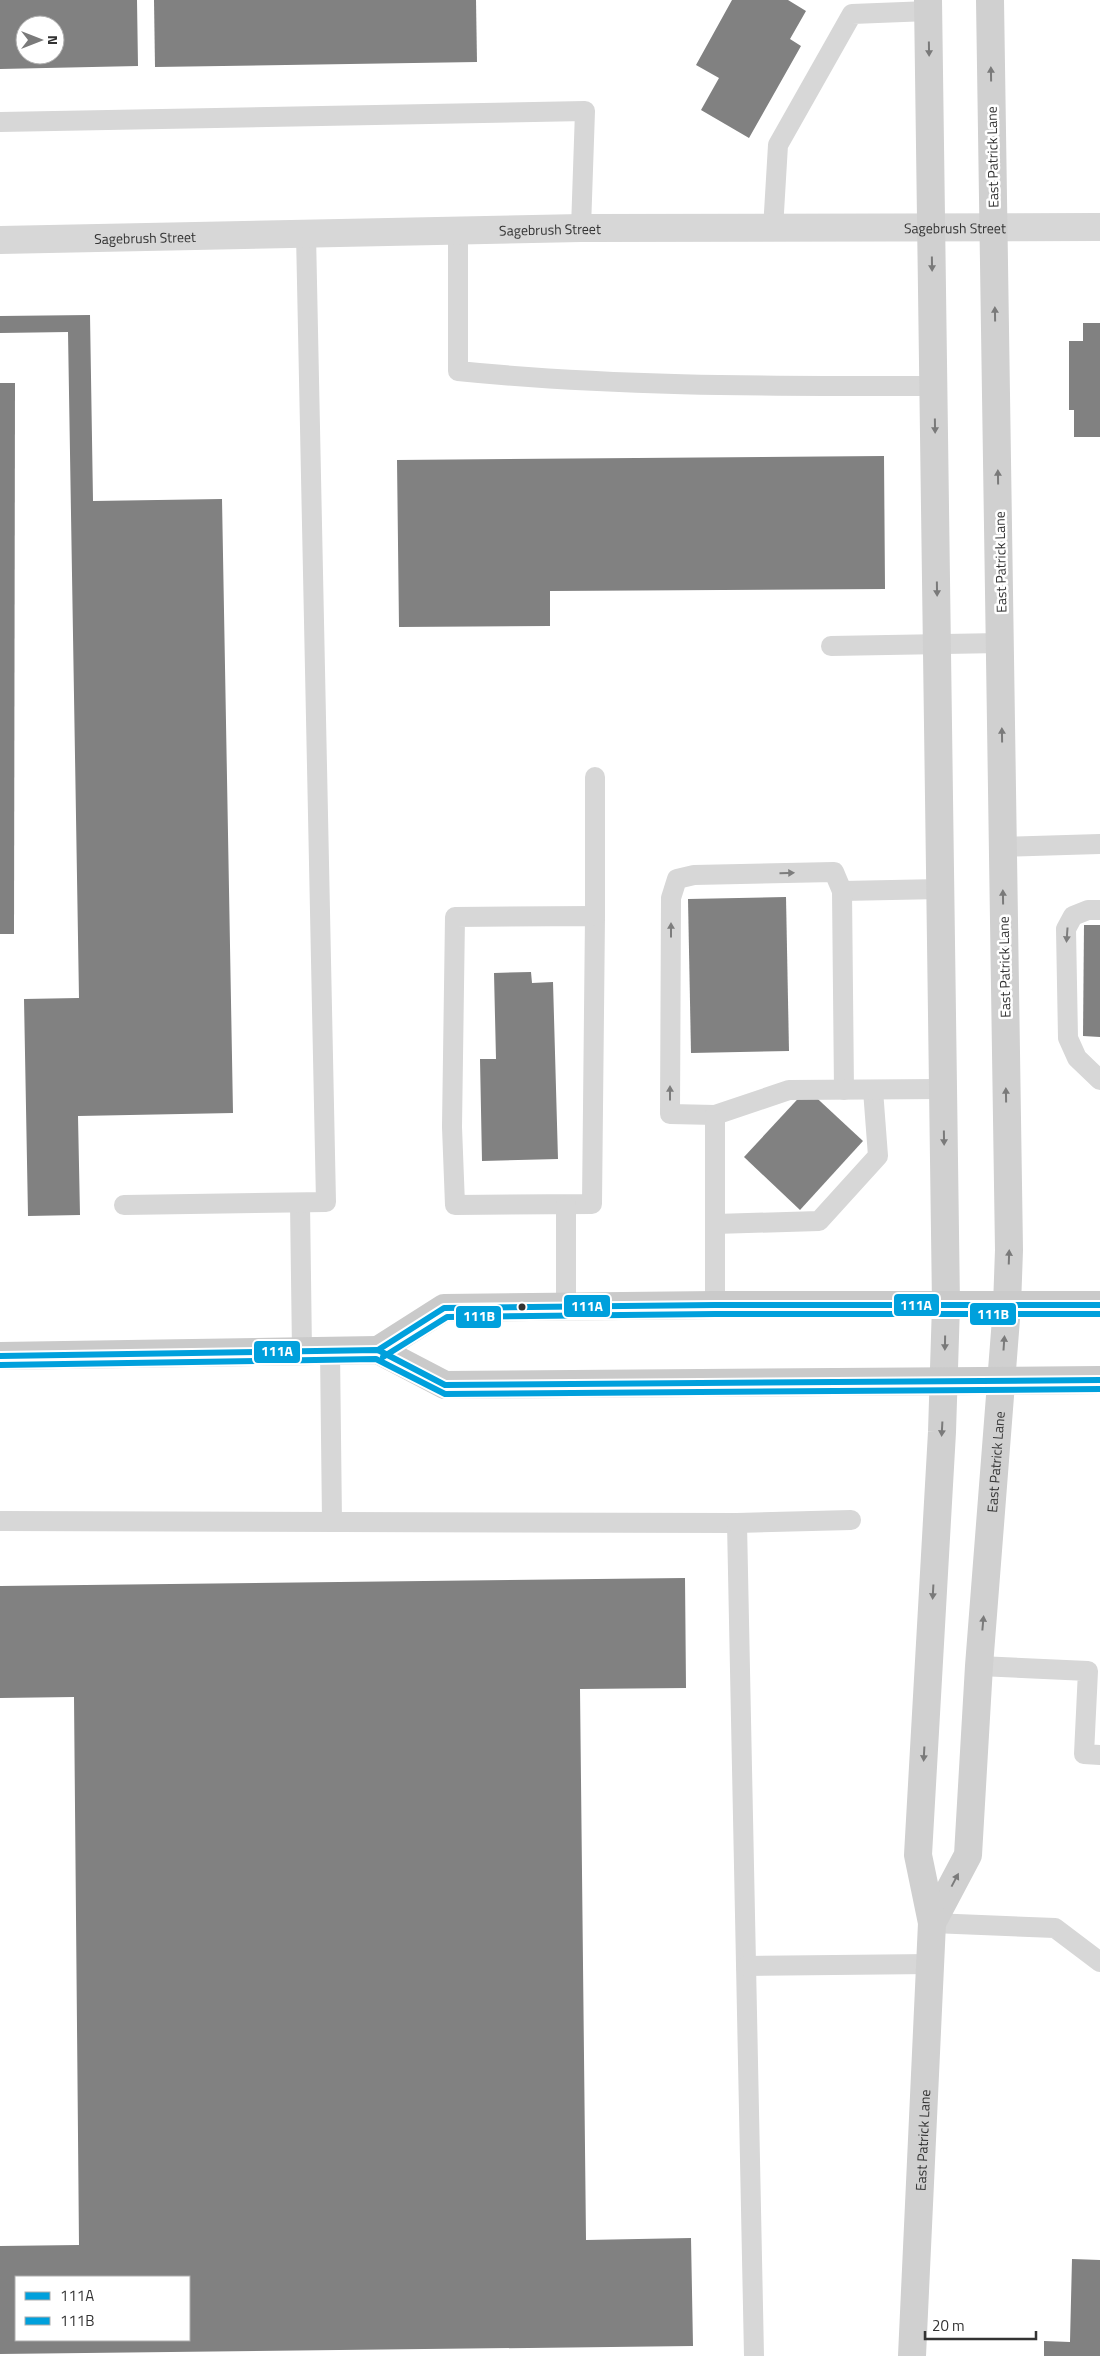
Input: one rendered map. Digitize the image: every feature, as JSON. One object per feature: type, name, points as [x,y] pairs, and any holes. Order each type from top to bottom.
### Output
[{"type":"main road","name":"East Patrick Lane","points":[[932,1923],[968,1855],[979,1666],[1002,1381],[1009,1250],[990,0]]},
{"type":"main road","name":"East Patrick Lane","points":[[912,2356],[932,1923],[918,1855],[944,1381],[946,1305],[929,5]]},
{"type":"main road","points":[[378,1350],[444,1308],[715,1305],[1100,1306]]},
{"type":"main road","points":[[0,1356],[378,1350],[445,1385],[1100,1380]]},
{"type":"street","name":"Sagebrush Street","points":[[0,240],[458,229],[1100,227]]},
{"type":"lane","points":[[773,229],[778,145],[852,14],[929,5]]},
{"type":"lane","points":[[0,122],[585,111],[581,228]]},
{"type":"lane","points":[[458,229],[458,371],[566,380],[764,386],[934,386]]},
{"type":"lane","points":[[124,1205],[326,1202],[306,234]]},
{"type":"lane","points":[[831,646],[1001,643]]},
{"type":"lane","points":[[595,777],[595,916],[592,1204],[455,1205],[452,1127],[455,917],[595,916]]},
{"type":"lane","points":[[1003,847],[1100,844]]},
{"type":"lane","points":[[844,1090],[842,891],[834,872],[694,875],[677,879],[671,898],[670,1114],[715,1115],[789,1090],[844,1090],[873,1090],[944,1089]]},
{"type":"lane","points":[[842,891],[941,889]]},
{"type":"lane","points":[[1100,910],[1088,910],[1073,916],[1066,929],[1068,1038],[1077,1058],[1100,1080]]},
{"type":"lane","points":[[715,1224],[819,1220],[878,1156],[873,1090]]},
{"type":"lane","points":[[715,1115],[715,1305]]},
{"type":"lane","points":[[300,1202],[302,1351]]},
{"type":"lane","points":[[566,1204],[566,1307]]},
{"type":"lane","points":[[330,1351],[332,1522]]},
{"type":"lane","points":[[0,1521],[737,1523],[851,1520]]},
{"type":"lane","points":[[737,1523],[754,2356]]},
{"type":"lane","points":[[979,1666],[1088,1671],[1084,1754],[1100,1755]]},
{"type":"lane","points":[[932,1923],[1055,1928],[1100,1962]]},
{"type":"lane","points":[[746,1966],[930,1964]]},
{"type":"building","points":[[0,0],[137,0],[138,66],[0,69]]},
{"type":"building","points":[[154,0],[476,0],[477,62],[155,67]]},
{"type":"building","points":[[732,0],[788,0],[806,11],[790,39],[801,46],[749,138],[701,110],[719,78],[696,65]]},
{"type":"building","points":[[90,315],[93,501],[222,499],[233,1113],[78,1116],[80,1215],[28,1216],[24,999],[79,998],[68,332],[0,333],[0,316]]},
{"type":"building","points":[[1083,323],[1100,323],[1100,437],[1074,437],[1074,410],[1069,410],[1069,341],[1083,341]]},
{"type":"building","points":[[0,383],[15,383],[14,934],[0,934]]},
{"type":"building","points":[[884,456],[885,589],[550,591],[550,626],[399,627],[397,460]]},
{"type":"building","points":[[786,897],[789,1051],[691,1053],[688,899]]},
{"type":"building","points":[[1084,925],[1100,925],[1100,1037],[1083,1036]]},
{"type":"building","points":[[531,972],[532,983],[553,982],[558,1159],[482,1161],[480,1059],[496,1059],[494,973]]},
{"type":"building","points":[[807,1089],[863,1141],[800,1210],[744,1157]]},
{"type":"building","points":[[685,1578],[686,1688],[580,1689],[586,2240],[691,2238],[693,2346],[0,2354],[0,2246],[79,2245],[74,1697],[0,1698],[0,1586]]},
{"type":"building","points":[[1072,2259],[1100,2260],[1100,2356],[1044,2356],[1044,2341],[1070,2342]]},
{"type":"transit line","name":"111A","points":[[378,1350],[444,1308],[715,1305],[1100,1305]]},
{"type":"transit line","name":"111B","points":[[383,1357],[447,1317],[715,1314],[1100,1314]]},
{"type":"transit line","name":"111A","points":[[0,1356],[378,1350],[445,1385],[1100,1380]]},
{"type":"transit line","name":"111B","points":[[0,1365],[376,1359],[445,1394],[1100,1389]]}]
